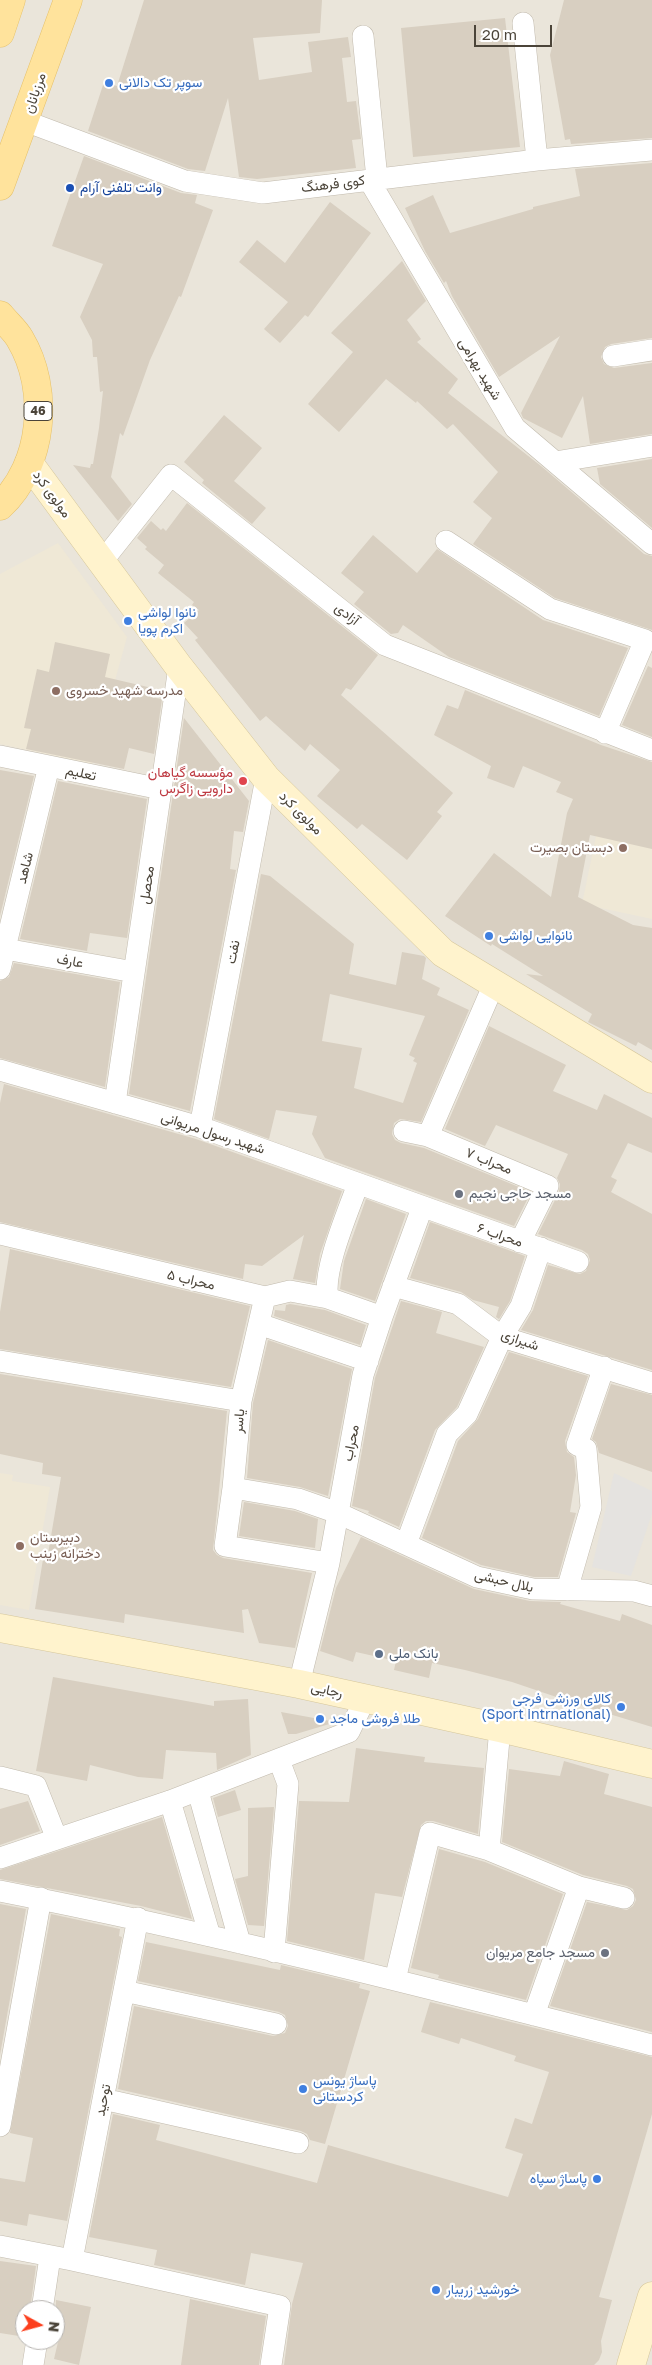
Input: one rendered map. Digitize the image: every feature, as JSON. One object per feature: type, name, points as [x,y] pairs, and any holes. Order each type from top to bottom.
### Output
[{"type":"main road","points":[[0,33],[11,0]]},
{"type":"main road","name":"مرزبانان","points":[[0,186],[68,0]]},
{"type":"main road","name":"46","points":[[0,315],[20,338],[36,378],[39,422],[29,463],[9,498],[0,506]]},
{"type":"main road","name":"مولوی کرد","points":[[29,463],[179,667],[266,778],[443,953],[652,1079]]},
{"type":"main road","name":"رجایی","points":[[0,1628],[299,1684],[500,1728],[652,1764]]},
{"type":"main road","points":[[631,2365],[652,2296]]},
{"type":"street","points":[[522,23],[537,160]]},
{"type":"street","points":[[363,36],[373,180]]},
{"type":"street","name":"کوی فرهنگ","points":[[25,121],[185,181],[263,192],[537,160],[652,150]]},
{"type":"street","name":"شهید بهرامی","points":[[373,180],[515,428],[652,544]]},
{"type":"street","points":[[612,356],[652,350]]},
{"type":"street","points":[[556,462],[652,446]]},
{"type":"street","name":"آزادی","points":[[101,563],[171,475],[385,645],[652,750]]},
{"type":"street","points":[[446,541],[550,609],[645,640],[605,733]]},
{"type":"street","name":"محصل","points":[[115,1102],[179,667]]},
{"type":"street","name":"تعلیم","points":[[0,756],[161,790]]},
{"type":"street","name":"شاهد","points":[[2,959],[49,766]]},
{"type":"street","name":"نفت","points":[[200,1127],[266,778]]},
{"type":"street","name":"عارف","points":[[2,959],[134,972]]},
{"type":"street","points":[[428,1136],[494,984]]},
{"type":"street","name":"شهید رسول مریوانی","points":[[0,1070],[200,1127],[422,1208]]},
{"type":"street","name":"محراب ۷","points":[[404,1131],[428,1136],[548,1186],[520,1242]]},
{"type":"street","points":[[328,1298],[325,1288],[329,1271],[358,1184]]},
{"type":"street","name":"محراب ۶","points":[[422,1208],[578,1262]]},
{"type":"street","name":"محراب","points":[[299,1684],[329,1563],[364,1375],[382,1317],[422,1208]]},
{"type":"street","name":"محراب ۵","points":[[0,1234],[266,1298],[290,1291],[328,1298],[382,1317]]},
{"type":"street","points":[[406,1544],[447,1434],[467,1414],[502,1337],[521,1306],[541,1248]]},
{"type":"street","name":"شیرازی","points":[[393,1286],[458,1304],[502,1337],[652,1383]]},
{"type":"street","name":"یاسر","points":[[266,1298],[241,1401],[234,1488],[225,1546],[329,1563]]},
{"type":"street","points":[[259,1324],[368,1361]]},
{"type":"street","points":[[0,1361],[241,1401]]},
{"type":"street","points":[[567,1590],[591,1507],[586,1449],[577,1446],[604,1367]]},
{"type":"street","name":"بلال حبشی","points":[[234,1488],[298,1499],[338,1513],[477,1577],[533,1589],[634,1591],[652,1596]]},
{"type":"street","points":[[0,1858],[198,1791],[349,1732],[365,1699]]},
{"type":"street","points":[[489,1850],[500,1728]]},
{"type":"street","points":[[274,1952],[288,1784],[279,1760]]},
{"type":"street","points":[[0,1777],[36,1786],[57,1839]]},
{"type":"street","points":[[198,1791],[240,1943]]},
{"type":"street","points":[[170,1801],[210,1936]]},
{"type":"street","points":[[394,1980],[430,1833],[489,1850],[579,1886],[624,1898]]},
{"type":"street","points":[[534,2015],[579,1886]]},
{"type":"street","points":[[0,1890],[138,1918],[652,2045]]},
{"type":"street","points":[[0,2126],[4,2084],[41,1898]]},
{"type":"street","name":"توحید","points":[[72,2260],[138,1918]]},
{"type":"street","points":[[124,1991],[276,2024]]},
{"type":"street","points":[[103,2100],[298,2143]]},
{"type":"street","points":[[0,2246],[280,2306],[270,2365]]},
{"type":"street","points":[[44,2300],[50,2257]]},
{"type":"street","points":[[33,2365],[35,2350]]},
{"type":"shaded area","points":[[0,0],[652,0],[652,2365],[0,2365]]},
{"type":"shaded area","name":"مدرسه شهید خسروی","points":[[58,543],[127,637],[92,764],[0,744],[0,574]]},
{"type":"shaded area","name":"دبستان بصیرت","points":[[607,783],[652,792],[652,919],[582,904]]},
{"type":"shaded area","name":"دبیرستان دخترانه زینب","points":[[0,1473],[13,1475],[12,1481],[50,1487],[29,1610],[0,1605]]},
{"type":"shaded area","points":[[614,1473],[652,1491],[652,1514],[631,1576],[592,1567]]},
{"type":"building","points":[[144,0],[322,0],[320,33],[253,38],[259,80],[312,72],[308,42],[348,37],[351,57],[342,58],[347,102],[356,101],[361,139],[352,140],[356,168],[257,179],[239,177],[228,98],[205,171],[188,169],[88,131],[104,82],[117,86]]},
{"type":"building","points":[[564,0],[652,0],[652,138],[571,144],[570,139],[565,140],[550,55]]},
{"type":"building","points":[[505,18],[520,147],[413,157],[401,28]]},
{"type":"building","points":[[84,156],[181,193],[197,195],[195,203],[213,210],[181,297],[179,296],[150,360],[123,436],[120,433],[111,477],[132,504],[118,521],[73,465],[90,468],[91,464],[93,464],[99,428],[103,391],[100,392],[97,357],[93,357],[92,340],[80,317],[103,264],[52,246]]},
{"type":"building","points":[[652,163],[652,338],[611,344],[605,347],[601,357],[604,364],[614,368],[652,363],[652,434],[590,444],[583,396],[562,438],[523,418],[521,413],[560,336],[499,377],[452,296],[446,281],[444,283],[425,251],[405,208],[433,195],[450,233],[533,209],[533,207],[580,196],[575,169]]},
{"type":"building","points":[[330,202],[371,233],[308,317],[305,315],[280,343],[264,329],[288,302],[239,262],[257,240],[285,263]]},
{"type":"building","points":[[402,261],[426,301],[407,320],[421,339],[417,342],[458,379],[448,393],[541,466],[644,554],[652,556],[652,630],[555,598],[473,544],[492,518],[473,502],[498,472],[453,424],[447,429],[417,401],[416,403],[386,379],[339,432],[308,404],[353,352],[331,333]]},
{"type":"building","points":[[224,415],[262,448],[234,481],[266,508],[252,524],[202,483],[204,480],[184,462]]},
{"type":"building","points":[[652,459],[652,528],[600,484],[597,468]]},
{"type":"building","points":[[187,503],[378,655],[351,690],[346,688],[341,695],[453,793],[437,812],[442,816],[407,860],[362,824],[357,829],[317,796],[340,770],[310,744],[305,751],[266,716],[260,721],[195,640],[198,638],[184,623],[199,610],[192,605],[194,602],[158,573],[164,565],[145,549],[147,547],[137,538],[151,521],[161,530],[163,528],[166,531]]},
{"type":"building","points":[[373,535],[417,573],[437,549],[543,620],[628,648],[599,716],[449,657],[403,625],[398,633],[391,634],[354,604],[364,592],[341,573]]},
{"type":"building","points":[[55,642],[110,654],[105,677],[152,688],[150,697],[162,699],[154,754],[129,748],[124,769],[26,749],[31,729],[24,728],[37,669],[49,672]]},
{"type":"building","points":[[648,666],[652,668],[652,737],[622,725]]},
{"type":"building","points":[[465,690],[601,745],[652,762],[652,849],[590,835],[578,897],[633,925],[652,928],[652,1050],[638,1042],[636,1046],[588,1022],[592,1014],[526,974],[543,976],[492,944],[491,946],[445,916],[494,853],[551,897],[567,813],[573,799],[556,792],[561,782],[523,766],[514,788],[487,778],[491,766],[434,735],[447,705],[458,709]]},
{"type":"building","points":[[184,718],[249,801],[243,832],[234,831],[230,869],[236,870],[190,1111],[129,1094]]},
{"type":"building","points":[[0,770],[34,776],[0,916]]},
{"type":"building","points":[[58,781],[147,799],[127,938],[90,933],[87,951],[20,939]]},
{"type":"building","points":[[261,874],[270,876],[354,944],[349,974],[396,985],[402,952],[426,958],[422,979],[440,988],[437,995],[469,1010],[421,1122],[400,1119],[394,1123],[392,1134],[395,1140],[401,1143],[424,1148],[531,1192],[514,1226],[325,1158],[312,1134],[317,1116],[276,1110],[269,1139],[214,1119]],"holes":[[[330,994],[425,1016],[409,1055],[415,1058],[413,1061],[417,1063],[403,1103],[354,1088],[362,1048],[322,1041]]]},
{"type":"building","points":[[14,963],[120,982],[105,1087],[0,1058],[0,981],[9,977]]},
{"type":"building","points":[[489,1026],[566,1065],[553,1091],[597,1110],[604,1094],[652,1118],[652,1153],[628,1143],[611,1177],[617,1180],[611,1192],[652,1214],[652,1370],[521,1330],[533,1310],[548,1265],[580,1274],[586,1271],[590,1260],[588,1254],[582,1250],[538,1234],[559,1192],[560,1184],[557,1178],[568,1154],[496,1125],[485,1146],[445,1129]]},
{"type":"building","points":[[4,1084],[196,1139],[342,1191],[320,1254],[315,1283],[293,1279],[304,1235],[262,1266],[245,1264],[243,1279],[0,1222],[0,1103]]},
{"type":"building","points":[[366,1199],[406,1214],[375,1301],[340,1289],[344,1261]]},
{"type":"building","points":[[430,1222],[525,1256],[510,1301],[499,1319],[496,1317],[499,1307],[473,1300],[461,1292],[410,1278]]},
{"type":"building","points":[[10,1249],[250,1306],[231,1387],[0,1349],[0,1312]]},
{"type":"building","points":[[401,1301],[442,1312],[436,1333],[484,1347],[457,1407],[435,1430],[399,1527],[368,1513],[369,1511],[352,1506],[375,1378]]},
{"type":"building","points":[[290,1304],[325,1310],[366,1325],[360,1345],[274,1316],[275,1310],[285,1311],[286,1305]]},
{"type":"building","points":[[268,1340],[352,1369],[328,1496],[300,1487],[247,1478],[253,1403]]},
{"type":"building","points":[[509,1352],[588,1376],[565,1441],[567,1452],[574,1457],[576,1475],[570,1512],[576,1513],[558,1577],[534,1577],[481,1565],[422,1538],[458,1441],[478,1419]]},
{"type":"building","points":[[0,1374],[227,1411],[213,1550],[223,1558],[312,1573],[295,1648],[259,1643],[248,1609],[242,1610],[244,1633],[125,1614],[124,1623],[35,1609],[44,1553],[48,1554],[61,1477],[42,1474],[43,1463],[0,1454]]},
{"type":"building","points":[[611,1384],[652,1395],[652,1472],[599,1453],[596,1442],[592,1439]]},
{"type":"building","points":[[244,1502],[295,1511],[318,1519],[315,1548],[239,1536]]},
{"type":"building","points":[[361,1537],[474,1589],[530,1601],[561,1602],[560,1604],[620,1621],[622,1614],[652,1625],[652,1727],[512,1682],[465,1670],[432,1663],[429,1678],[394,1670],[396,1661],[356,1652],[353,1662],[320,1651],[336,1588]]},
{"type":"building","points":[[53,1677],[214,1706],[214,1701],[248,1699],[251,1755],[217,1770],[216,1753],[166,1750],[163,1779],[138,1777],[90,1765],[87,1781],[36,1771]]},
{"type":"building","points":[[281,1712],[336,1722],[296,1734],[288,1734]]},
{"type":"building","points":[[356,1748],[425,1757],[424,1762],[484,1768],[478,1834],[433,1821],[426,1821],[421,1825],[402,1897],[375,1893],[364,1960],[287,1941],[299,1801],[349,1802]]},
{"type":"building","points":[[564,1761],[609,1774],[604,1794],[652,1807],[652,2032],[550,2006],[587,1902],[627,1910],[633,1906],[636,1900],[633,1889],[627,1886],[583,1875],[502,1842],[509,1769],[560,1776]]},
{"type":"building","points":[[235,1790],[241,1810],[218,1817],[213,1798]]},
{"type":"building","points":[[28,1801],[40,1831],[0,1845],[0,1809]]},
{"type":"building","points":[[274,1807],[264,1926],[248,1925],[235,1879],[248,1876],[248,1808]]},
{"type":"building","points":[[162,1817],[192,1919],[141,1906],[0,1879],[0,1870]]},
{"type":"building","points":[[439,1849],[485,1862],[563,1894],[526,2000],[438,1978],[439,1975],[411,1968]]},
{"type":"building","points":[[0,1904],[26,1909],[0,2055]]},
{"type":"building","points":[[51,1914],[120,1929],[119,1936],[122,1937],[67,2221],[29,2214],[27,2226],[0,2221],[0,2178],[25,2182],[33,2138],[10,2133]]},
{"type":"building","points":[[146,1942],[280,1970],[281,1965],[360,1984],[359,1988],[370,1991],[325,2144],[310,2140],[307,2134],[301,2131],[118,2089],[134,2006],[273,2036],[285,2033],[288,2026],[285,2015],[279,2012],[138,1981]]},
{"type":"building","points":[[430,2002],[652,2057],[652,2114],[599,2297],[612,2300],[601,2341],[602,2352],[599,2360],[594,2365],[284,2365],[292,2304],[303,2263],[251,2253],[245,2285],[154,2265],[157,2250],[89,2237],[113,2114],[160,2125],[156,2140],[317,2183],[328,2145],[508,2197],[523,2154],[505,2148],[515,2118],[532,2124],[549,2072],[514,2061],[516,2056],[461,2038],[459,2044],[421,2032]]},
{"type":"building","points":[[0,2261],[36,2266],[31,2300],[15,2300],[15,2335],[0,2333]]},
{"type":"building","points":[[190,2299],[266,2316],[259,2365],[181,2365]]},
{"type":"building","points":[[65,2302],[91,2307],[79,2365],[54,2359],[56,2350],[65,2350]]},
{"type":"place","name":"سوپر تک دالانی","points":[[109,83]]},
{"type":"place","name":"وانت تلفنی آرام","points":[[70,188]]},
{"type":"place","name":"نانوا لواشی اکرم پویا","points":[[128,621]]},
{"type":"place","name":"مدرسه شهید خسروی","points":[[56,691]]},
{"type":"place","name":"مؤسسه گیاهان دارویی زاگرس","points":[[243,781]]},
{"type":"place","name":"دبستان بصیرت","points":[[623,848]]},
{"type":"place","name":"نانوایی لواشی","points":[[489,936]]},
{"type":"place","name":"مسجد حاجی نجیم","points":[[459,1194]]},
{"type":"place","name":"دبیرستان دخترانه زینب","points":[[20,1546]]},
{"type":"place","name":"بانک ملی","points":[[379,1654]]},
{"type":"place","name":"کالای ورزشی فرجی (Sport intrnational)","points":[[621,1707]]},
{"type":"place","name":"طلا فروشی ماجد","points":[[320,1719]]},
{"type":"place","name":"مسجد جامع مریوان","points":[[605,1953]]},
{"type":"place","name":"پاساژ یونس کردستانی","points":[[303,2089]]},
{"type":"place","name":"پاساژ سپاه","points":[[597,2179]]},
{"type":"place","name":"خورشید زریبار","points":[[436,2290]]}]
